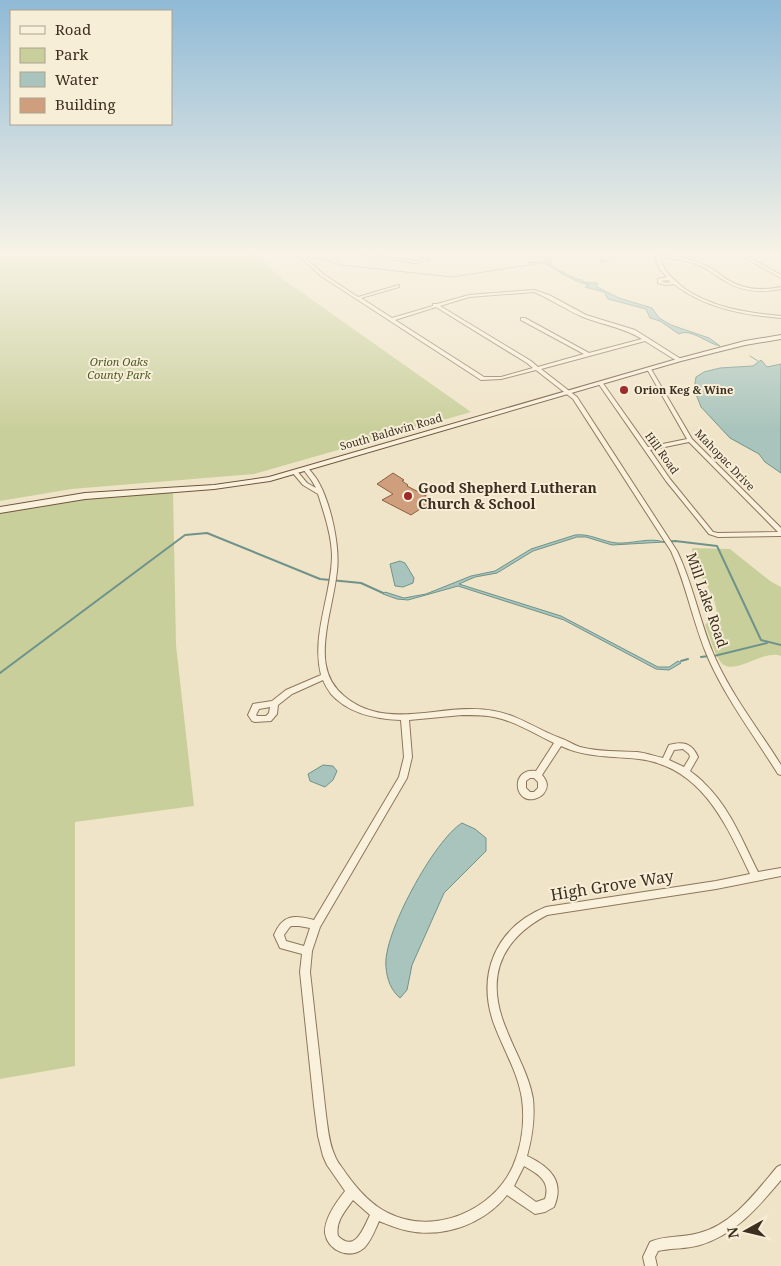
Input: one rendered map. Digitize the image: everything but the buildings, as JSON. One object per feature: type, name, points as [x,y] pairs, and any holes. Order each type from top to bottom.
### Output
[{"type":"main road","name":"South Baldwin Road","points":[[0,510],[85,496],[235,485],[295,472],[649,368],[745,343],[781,337]]},
{"type":"street","points":[[379,312],[483,379],[495,379],[646,339]]},
{"type":"street","points":[[391,320],[414,312]]},
{"type":"street","name":"Mill Lake Road","points":[[446,312],[537,368],[568,392],[598,432],[674,550],[682,567],[700,630],[714,663],[781,772]]},
{"type":"street","points":[[577,312],[584,316],[623,327],[679,360]]},
{"type":"street","points":[[741,312],[781,317]]},
{"type":"street","points":[[524,319],[587,354]]},
{"type":"street","name":"Mahopac Drive","points":[[649,368],[690,440],[781,533]]},
{"type":"street","name":"Hill Road","points":[[600,383],[646,449],[711,533],[718,535],[781,533]]},
{"type":"street","points":[[646,449],[690,440]]},
{"type":"street","points":[[306,469],[318,484],[318,492],[332,540],[335,559],[320,656],[323,677],[334,692],[348,704],[382,717],[405,719],[482,712],[520,722],[579,750],[607,755],[646,756],[665,761],[686,771],[709,791],[720,807],[756,876]]},
{"type":"street","points":[[295,472],[305,484],[318,492]]},
{"type":"street","points":[[274,704],[289,692],[323,677]]},
{"type":"street","name":"High Grove Way","points":[[405,719],[408,757],[400,787],[329,900],[316,925],[307,951],[305,972],[321,1124],[329,1157],[351,1193],[376,1215],[409,1226],[435,1228],[466,1221],[500,1196],[521,1159],[526,1143],[528,1103],[524,1085],[498,1021],[493,999],[492,976],[496,962],[511,933],[528,919],[546,911],[709,886],[781,872]]},
{"type":"street","points":[[538,776],[560,741]]},
{"type":"street","points":[[665,761],[672,747],[684,746],[692,752],[694,757],[686,771]]},
{"type":"street","points":[[307,951],[283,945],[278,935],[282,925],[288,921],[316,925]]},
{"type":"street","points":[[506,1188],[535,1208],[550,1203],[553,1186],[549,1177],[539,1168],[521,1159]]},
{"type":"street","points":[[651,1266],[649,1257],[654,1246],[669,1242],[698,1240],[719,1233],[744,1214],[781,1171]]},
{"type":"street","points":[[351,1193],[336,1213],[332,1223],[332,1235],[338,1244],[346,1248],[354,1247],[361,1242],[376,1215]]},
{"type":"green space","name":"Orion Oaks County Park","points":[[0,312],[329,312],[471,412],[254,474],[72,489],[0,501]]},
{"type":"green space","points":[[173,491],[176,645],[194,806],[75,822],[75,1066],[0,1079],[0,513],[77,499]]},
{"type":"green space","points":[[692,548],[730,549],[770,581],[781,587],[781,656],[766,656],[732,667],[725,666],[720,661],[715,653],[705,625],[717,613],[715,604],[696,564]]},
{"type":"water","points":[[647,312],[655,312],[659,318],[671,325],[709,338],[720,346],[694,334],[679,334],[660,321],[650,318]]},
{"type":"water","points":[[761,360],[767,367],[781,364],[781,473],[765,462],[759,454],[730,438],[701,407],[694,389],[696,377],[704,372],[720,368],[753,366]]},
{"type":"water","points":[[575,535],[586,535],[617,543],[653,540],[664,542],[612,545],[586,537],[577,537],[533,551],[497,573],[475,577],[459,584],[561,616],[658,667],[669,667],[678,661],[681,663],[669,670],[656,669],[564,620],[458,586],[408,600],[397,599],[383,594],[385,592],[404,598],[426,594],[471,576],[495,571],[531,549]]},
{"type":"water","points":[[400,561],[405,563],[414,578],[413,583],[403,587],[395,586],[390,564]]},
{"type":"water","points":[[323,765],[333,766],[337,771],[333,780],[325,787],[310,781],[308,774]]},
{"type":"water","points":[[462,823],[475,829],[486,838],[486,851],[444,893],[412,965],[407,990],[400,998],[388,980],[386,967],[387,952],[392,933],[412,889],[425,867],[451,832]]},
{"type":"waterway","points":[[750,356],[758,361]]},
{"type":"waterway","points":[[0,673],[185,535],[207,533],[320,579],[361,583],[383,593]]},
{"type":"waterway","points":[[664,542],[675,541],[717,546],[761,640],[781,645]]},
{"type":"waterway","points":[[714,656],[767,643]]},
{"type":"waterway","points":[[701,657],[709,656]]},
{"type":"waterway","points":[[681,661],[688,659]]},
{"type":"place","name":"Orion Keg & Wine","points":[[624,390]]},
{"type":"place","name":"Good Shepherd Lutheran Church & School","points":[[408,496]]}]
